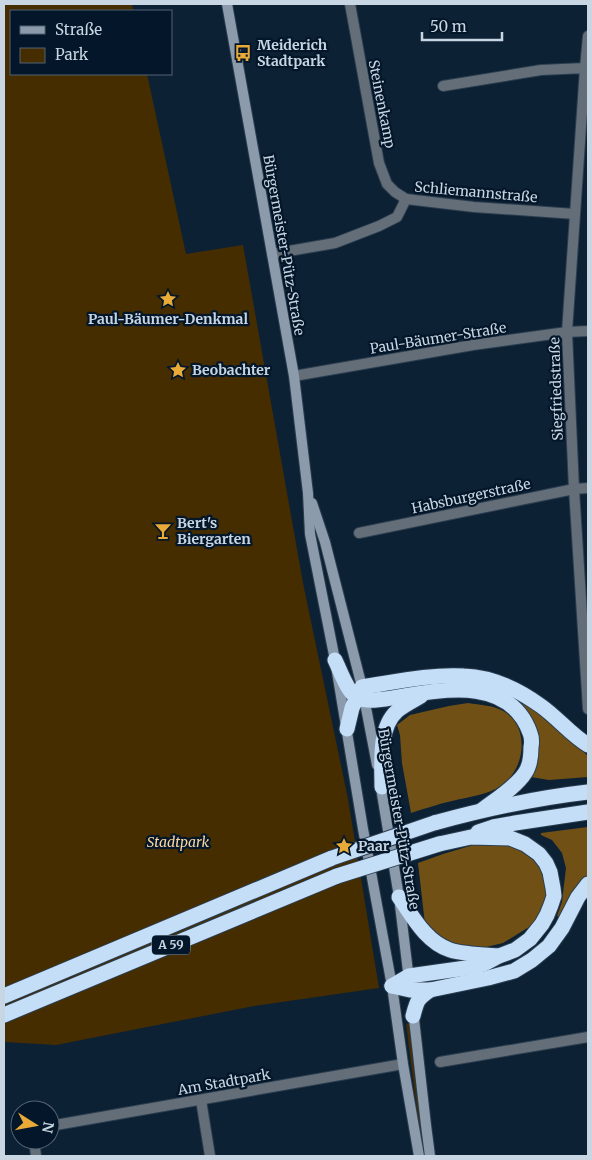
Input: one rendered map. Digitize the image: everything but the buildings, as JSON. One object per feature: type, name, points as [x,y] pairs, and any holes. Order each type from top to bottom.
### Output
[{"type":"highway","points":[[335,660],[351,692],[361,695],[383,699],[462,689],[495,696],[510,703],[526,723],[532,738],[531,757],[526,773],[516,784],[482,810]]},
{"type":"highway","points":[[347,729],[352,708],[361,695],[441,676],[466,676],[505,685],[523,694],[542,706],[579,740],[588,745]]},
{"type":"highway","points":[[382,788],[385,728],[397,711],[428,692]]},
{"type":"highway","name":"A 59","points":[[4,996],[332,858],[434,823],[482,810],[588,792]]},
{"type":"highway","name":"A 59","points":[[4,1015],[337,876],[439,844],[471,837],[480,831],[494,827],[588,812]]},
{"type":"highway","points":[[392,986],[486,963],[515,950],[530,939],[548,915],[554,896],[553,888],[550,872],[539,854],[525,844],[510,838],[471,837]]},
{"type":"highway","points":[[413,1016],[420,998],[430,990],[514,971],[532,960],[549,946],[562,928],[578,897],[588,884]]},
{"type":"highway","points":[[399,897],[423,932],[442,947],[452,951],[499,956]]},
{"type":"highway","points":[[410,983],[430,990]]},
{"type":"main road","name":"Bürgermeister-Pütz-Straße","points":[[227,4],[294,376],[308,493],[310,534],[335,660],[363,829],[392,986],[419,1156]]},
{"type":"main road","name":"Bürgermeister-Pütz-Straße","points":[[308,493],[325,542],[382,788],[399,897],[430,1156]]},
{"type":"street","name":"Steinenkamp","points":[[350,4],[379,163],[387,184],[406,199]]},
{"type":"street","name":"Siegfriedstraße","points":[[588,36],[567,332],[574,489],[588,710]]},
{"type":"street","points":[[443,86],[541,70],[587,68]]},
{"type":"street","name":"Schliemannstraße","points":[[272,254],[335,242],[379,226],[397,217],[406,199],[474,207],[575,214]]},
{"type":"street","name":"Paul-Bäumer-Straße","points":[[294,376],[473,345],[567,332],[588,331]]},
{"type":"street","name":"Habsburgerstraße","points":[[359,533],[574,489],[588,488]]},
{"type":"street","points":[[440,1062],[588,1037]]},
{"type":"street","name":"Am Stadtpark","points":[[60,1124],[403,1064]]},
{"type":"street","points":[[201,1100],[210,1156]]},
{"type":"green space","name":"Stadtpark","points":[[4,4],[132,4],[133,10],[10,10],[10,75],[147,75],[186,254],[243,245],[303,583],[348,799],[379,988],[254,1006],[56,1045],[4,1042]]},
{"type":"green space","points":[[409,1023],[425,1156],[423,1156],[406,1024]]},
{"type":"shaded area","points":[[520,702],[547,720],[588,756],[588,777],[549,780],[531,777],[536,735],[532,719]]},
{"type":"shaded area","points":[[468,703],[496,708],[505,712],[513,719],[518,728],[522,748],[516,769],[510,778],[491,791],[411,813],[397,725],[410,715]]},
{"type":"shaded area","points":[[588,827],[588,874],[572,893],[560,917],[557,916],[562,902],[566,868],[562,853],[552,840],[541,835],[541,833]]},
{"type":"shaded area","points":[[480,843],[522,846],[540,864],[548,890],[546,903],[539,918],[529,927],[503,943],[470,949],[445,941],[425,924],[418,863]]},
{"type":"place","name":"Meiderich Stadtpark","points":[[243,53]]},
{"type":"place","name":"Paul-Bäumer-Denkmal","points":[[168,299]]},
{"type":"place","name":"Beobachter","points":[[178,370]]},
{"type":"place","name":"Bert's Biergarten","points":[[163,531]]},
{"type":"place","name":"Paar","points":[[344,846]]}]
